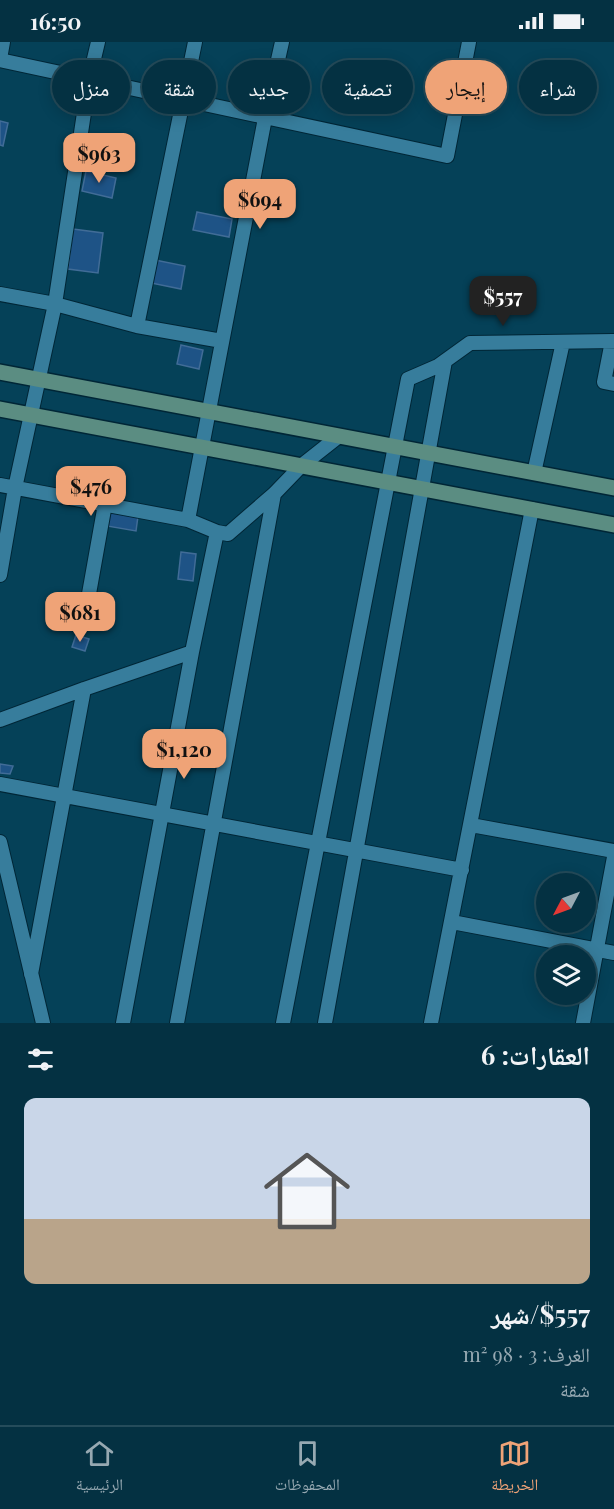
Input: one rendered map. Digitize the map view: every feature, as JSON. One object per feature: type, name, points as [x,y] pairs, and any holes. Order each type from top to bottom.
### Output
[{"type":"main road","points":[[0,372],[614,488]]},
{"type":"main road","points":[[0,409],[614,525]]},
{"type":"street","points":[[3,42],[0,60],[52,72]]},
{"type":"street","points":[[94,60],[98,42]]},
{"type":"street","points":[[191,60],[195,42]]},
{"type":"street","points":[[188,520],[265,118],[282,42]]},
{"type":"street","points":[[216,108],[447,156],[470,42]]},
{"type":"street","points":[[0,574],[15,488],[55,304],[85,114]]},
{"type":"street","points":[[137,326],[180,114]]},
{"type":"street","points":[[0,294],[55,304],[137,326],[222,341]]},
{"type":"street","points":[[283,1023],[408,379],[445,361],[470,343],[613,341],[604,382],[614,384]]},
{"type":"street","points":[[534,473],[563,342]]},
{"type":"street","points":[[325,1023],[445,361]]},
{"type":"street","points":[[0,485],[188,520],[228,534],[274,494],[301,466],[339,436]]},
{"type":"street","points":[[177,1023],[274,494]]},
{"type":"street","points":[[87,605],[105,504]]},
{"type":"street","points":[[431,1023],[532,509]]},
{"type":"street","points":[[123,1023],[192,652],[217,532]]},
{"type":"street","points":[[0,720],[192,652]]},
{"type":"street","points":[[31,974],[84,689]]},
{"type":"street","points":[[0,784],[462,870]]},
{"type":"street","points":[[471,825],[614,851]]},
{"type":"street","points":[[0,842],[43,1023]]},
{"type":"street","points":[[583,1023],[614,857]]},
{"type":"street","points":[[452,922],[614,953]]},
{"type":"building","points":[[0,121],[8,123],[3,146],[0,145]]},
{"type":"building","points":[[86,171],[116,178],[112,198],[82,191]]},
{"type":"building","points":[[197,212],[232,219],[229,237],[193,230]]},
{"type":"building","points":[[73,229],[103,233],[98,273],[68,269]]},
{"type":"building","points":[[155,260],[185,266],[181,289],[151,283]]},
{"type":"building","points":[[181,345],[203,350],[199,369],[177,364]]},
{"type":"building","points":[[110,511],[138,516],[136,531],[107,526]]},
{"type":"building","points":[[181,552],[196,554],[193,581],[178,579]]},
{"type":"building","points":[[76,635],[89,639],[85,651],[72,647]]},
{"type":"building","points":[[0,764],[13,766],[10,774],[0,773]]}]
